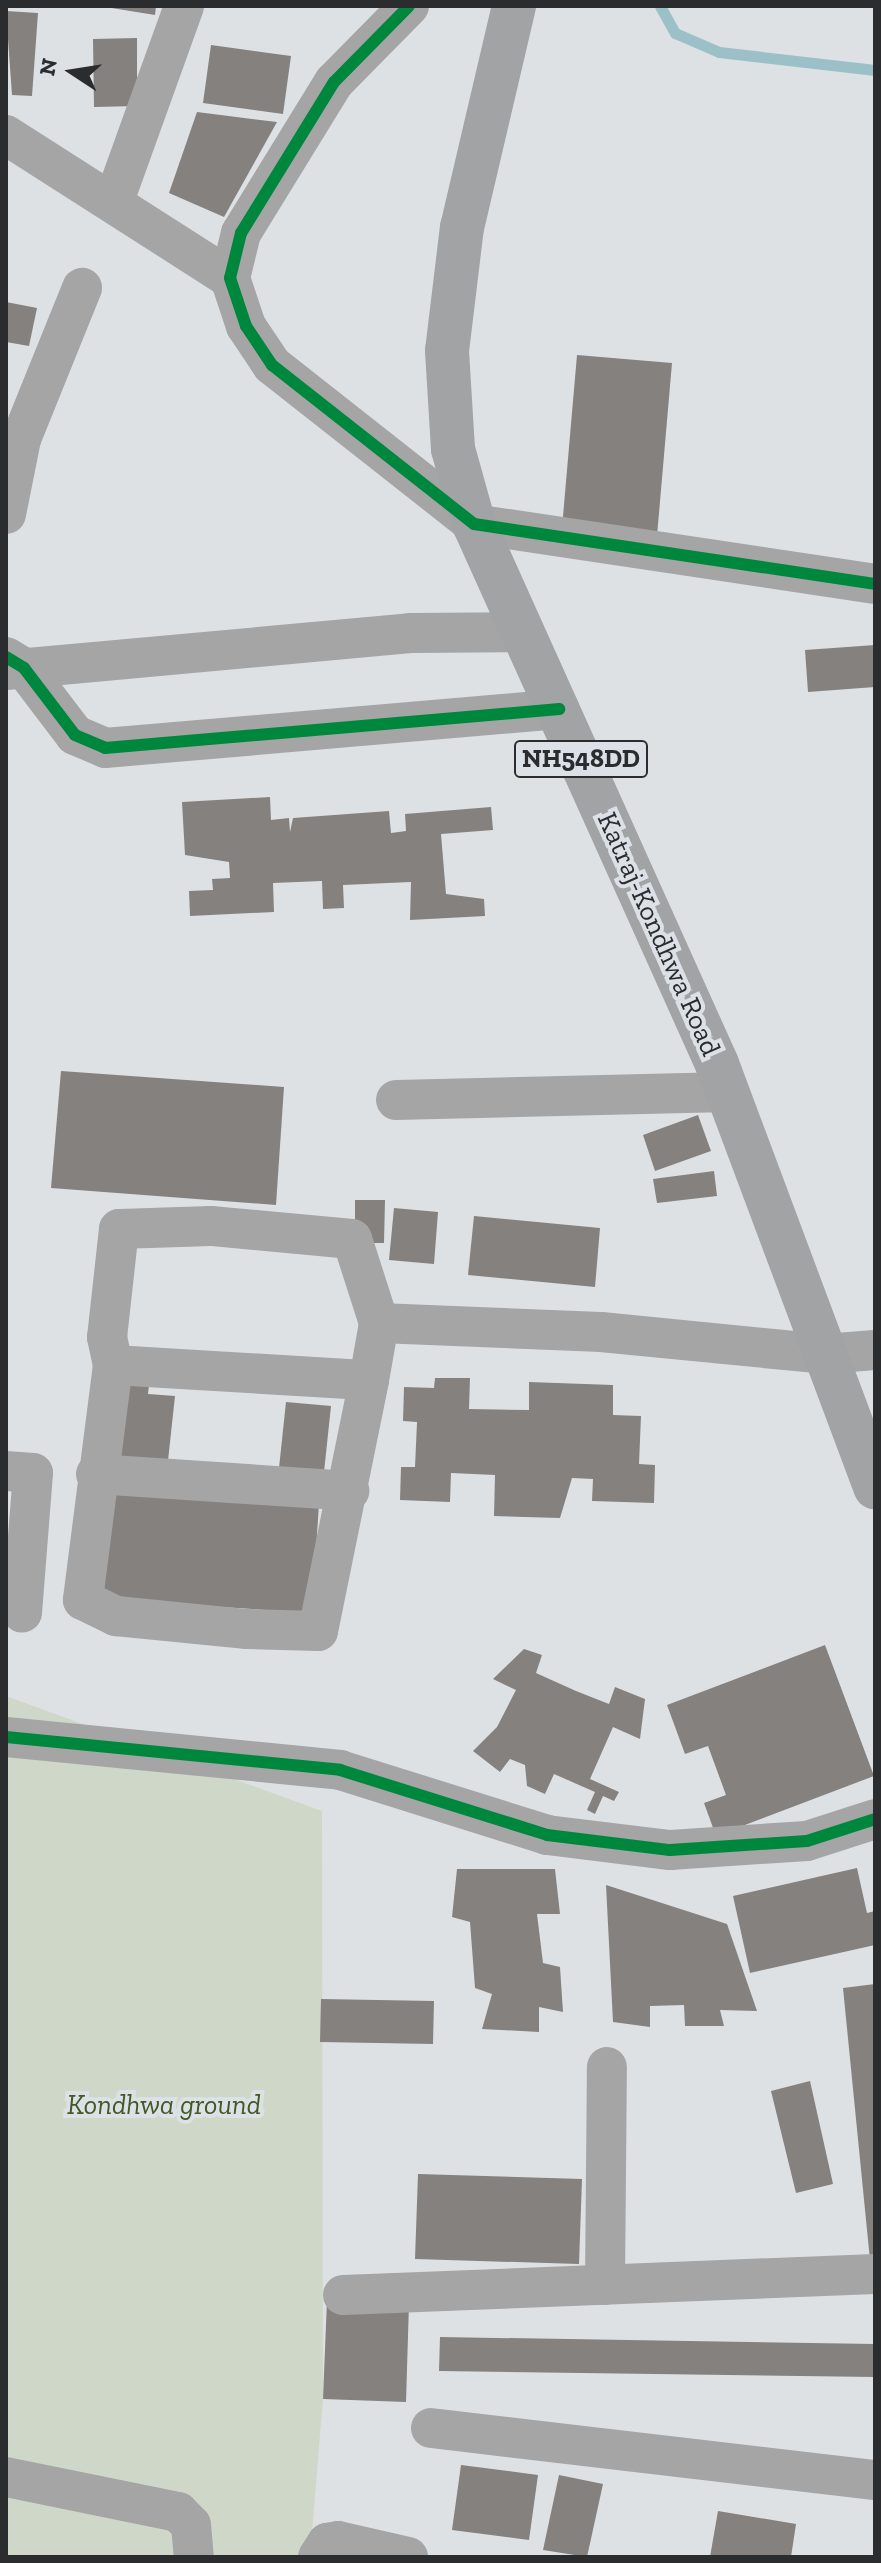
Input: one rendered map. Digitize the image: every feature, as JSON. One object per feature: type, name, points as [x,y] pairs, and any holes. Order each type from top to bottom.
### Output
[{"type":"highway","name":"Katraj-Kondhwa Road","points":[[514,6],[462,227],[447,351],[453,449],[474,524],[728,1092],[875,1487]]},
{"type":"street","points":[[115,198],[184,6]]},
{"type":"street","points":[[409,6],[334,82],[241,233],[230,278],[246,326],[272,365],[474,524],[875,584]]},
{"type":"street","points":[[6,135],[115,198],[230,278]]},
{"type":"street","points":[[6,514],[21,439],[82,288]]},
{"type":"street","points":[[12,665],[410,633],[523,632]]},
{"type":"street","points":[[12,665],[75,735],[105,748],[559,709]]},
{"type":"street","points":[[396,1100],[728,1092]]},
{"type":"street","points":[[211,1226],[352,1239],[379,1323],[349,1491],[318,1631],[247,1629],[116,1616],[83,1600],[96,1474],[113,1365],[107,1337],[119,1229],[211,1226]]},
{"type":"street","points":[[379,1323],[601,1332],[825,1354],[875,1350]]},
{"type":"street","points":[[113,1365],[369,1380]]},
{"type":"street","points":[[6,1471],[33,1473],[22,1613]]},
{"type":"street","points":[[96,1474],[349,1491]]},
{"type":"street","points":[[6,1737],[340,1770],[547,1835],[670,1850],[807,1841],[875,1819]]},
{"type":"street","points":[[605,2285],[607,2067]]},
{"type":"street","points":[[343,2295],[875,2274]]},
{"type":"street","points":[[431,2428],[875,2480]]},
{"type":"street","points":[[6,2477],[178,2512],[191,2525],[194,2557]]},
{"type":"street","points":[[318,2557],[327,2543],[338,2541],[408,2557]]},
{"type":"green space","name":"Kondhwa ground","points":[[6,1696],[322,1811],[323,2399],[310,2557],[6,2557]]},
{"type":"building","points":[[99,6],[156,6],[155,15]]},
{"type":"building","points":[[6,11],[38,13],[32,96],[12,95]]},
{"type":"building","points":[[137,38],[137,106],[94,107],[93,39]]},
{"type":"building","points":[[211,45],[291,56],[283,114],[203,103]]},
{"type":"building","points":[[197,112],[277,122],[224,217],[169,193]]},
{"type":"building","points":[[6,302],[37,308],[29,346],[6,342]]},
{"type":"building","points":[[577,355],[672,363],[657,536],[562,528]]},
{"type":"building","points":[[875,645],[875,687],[808,692],[805,650]]},
{"type":"building","points":[[270,797],[271,820],[289,818],[290,832],[293,818],[389,811],[391,833],[406,831],[405,814],[491,807],[493,830],[441,834],[446,894],[484,899],[485,916],[410,920],[411,882],[343,885],[344,908],[323,909],[322,881],[273,883],[274,912],[190,916],[189,891],[213,890],[212,879],[230,878],[229,862],[185,855],[182,802]]},
{"type":"building","points":[[61,1071],[284,1087],[276,1205],[51,1188]]},
{"type":"building","points":[[698,1115],[711,1151],[655,1171],[643,1135]]},
{"type":"building","points":[[714,1171],[717,1196],[657,1203],[653,1179]]},
{"type":"building","points":[[355,1200],[385,1200],[384,1243],[355,1243]]},
{"type":"building","points":[[394,1208],[438,1212],[434,1264],[389,1260]]},
{"type":"building","points":[[474,1216],[600,1228],[595,1287],[468,1275]]},
{"type":"building","points":[[123,1374],[150,1376],[148,1394],[175,1396],[167,1470],[113,1464]]},
{"type":"building","points":[[435,1378],[470,1378],[469,1409],[529,1410],[529,1382],[613,1385],[613,1415],[641,1416],[639,1464],[655,1465],[654,1503],[592,1501],[593,1479],[572,1478],[560,1518],[494,1516],[495,1475],[451,1473],[450,1502],[400,1500],[401,1467],[415,1467],[417,1422],[403,1421],[404,1387],[434,1388]]},
{"type":"building","points":[[286,1402],[331,1406],[324,1472],[279,1468]]},
{"type":"building","points":[[105,1489],[319,1503],[312,1613],[97,1599]]},
{"type":"building","points":[[825,1645],[874,1776],[716,1836],[704,1803],[726,1795],[708,1746],[685,1754],[667,1705]]},
{"type":"building","points":[[524,1649],[542,1655],[536,1673],[576,1691],[609,1704],[615,1687],[645,1699],[640,1739],[613,1727],[590,1779],[619,1792],[614,1801],[603,1796],[595,1814],[587,1810],[595,1792],[554,1774],[545,1794],[527,1786],[525,1765],[510,1759],[500,1772],[473,1751],[497,1727],[516,1690],[493,1679]]},
{"type":"building","points":[[857,1868],[867,1913],[875,1911],[875,1945],[750,1973],[733,1896]]},
{"type":"building","points":[[457,1869],[555,1869],[560,1914],[537,1914],[543,1963],[560,1967],[563,2012],[539,2007],[539,2032],[482,2029],[492,1994],[475,1988],[470,1922],[452,1917]]},
{"type":"building","points":[[606,1885],[727,1924],[757,2011],[720,2010],[724,2026],[685,2026],[684,2005],[650,2006],[650,2027],[613,2022]]},
{"type":"building","points":[[875,1984],[875,2260],[870,2260],[843,1988]]},
{"type":"building","points":[[321,1999],[434,2001],[433,2044],[320,2042]]},
{"type":"building","points":[[810,2081],[833,2184],[796,2193],[771,2091]]},
{"type":"building","points":[[418,2174],[582,2179],[579,2264],[415,2259]]},
{"type":"building","points":[[327,2300],[409,2303],[406,2402],[323,2399]]},
{"type":"building","points":[[440,2337],[875,2344],[875,2377],[439,2371]]},
{"type":"building","points":[[461,2465],[538,2475],[529,2540],[452,2530]]},
{"type":"building","points":[[559,2475],[603,2484],[587,2557],[543,2550]]},
{"type":"building","points":[[718,2511],[796,2524],[791,2557],[710,2557]]},
{"type":"waterway","points":[[660,6],[675,33],[719,52],[875,70]]},
{"type":"cycle path","points":[[409,6],[334,82],[241,233],[230,278],[246,326],[272,365],[474,524],[875,584]]},
{"type":"cycle path","points":[[6,657],[24,668],[75,735],[105,748],[559,709]]},
{"type":"cycle path","points":[[6,1737],[340,1770],[547,1835],[670,1850],[807,1841],[875,1819]]}]
